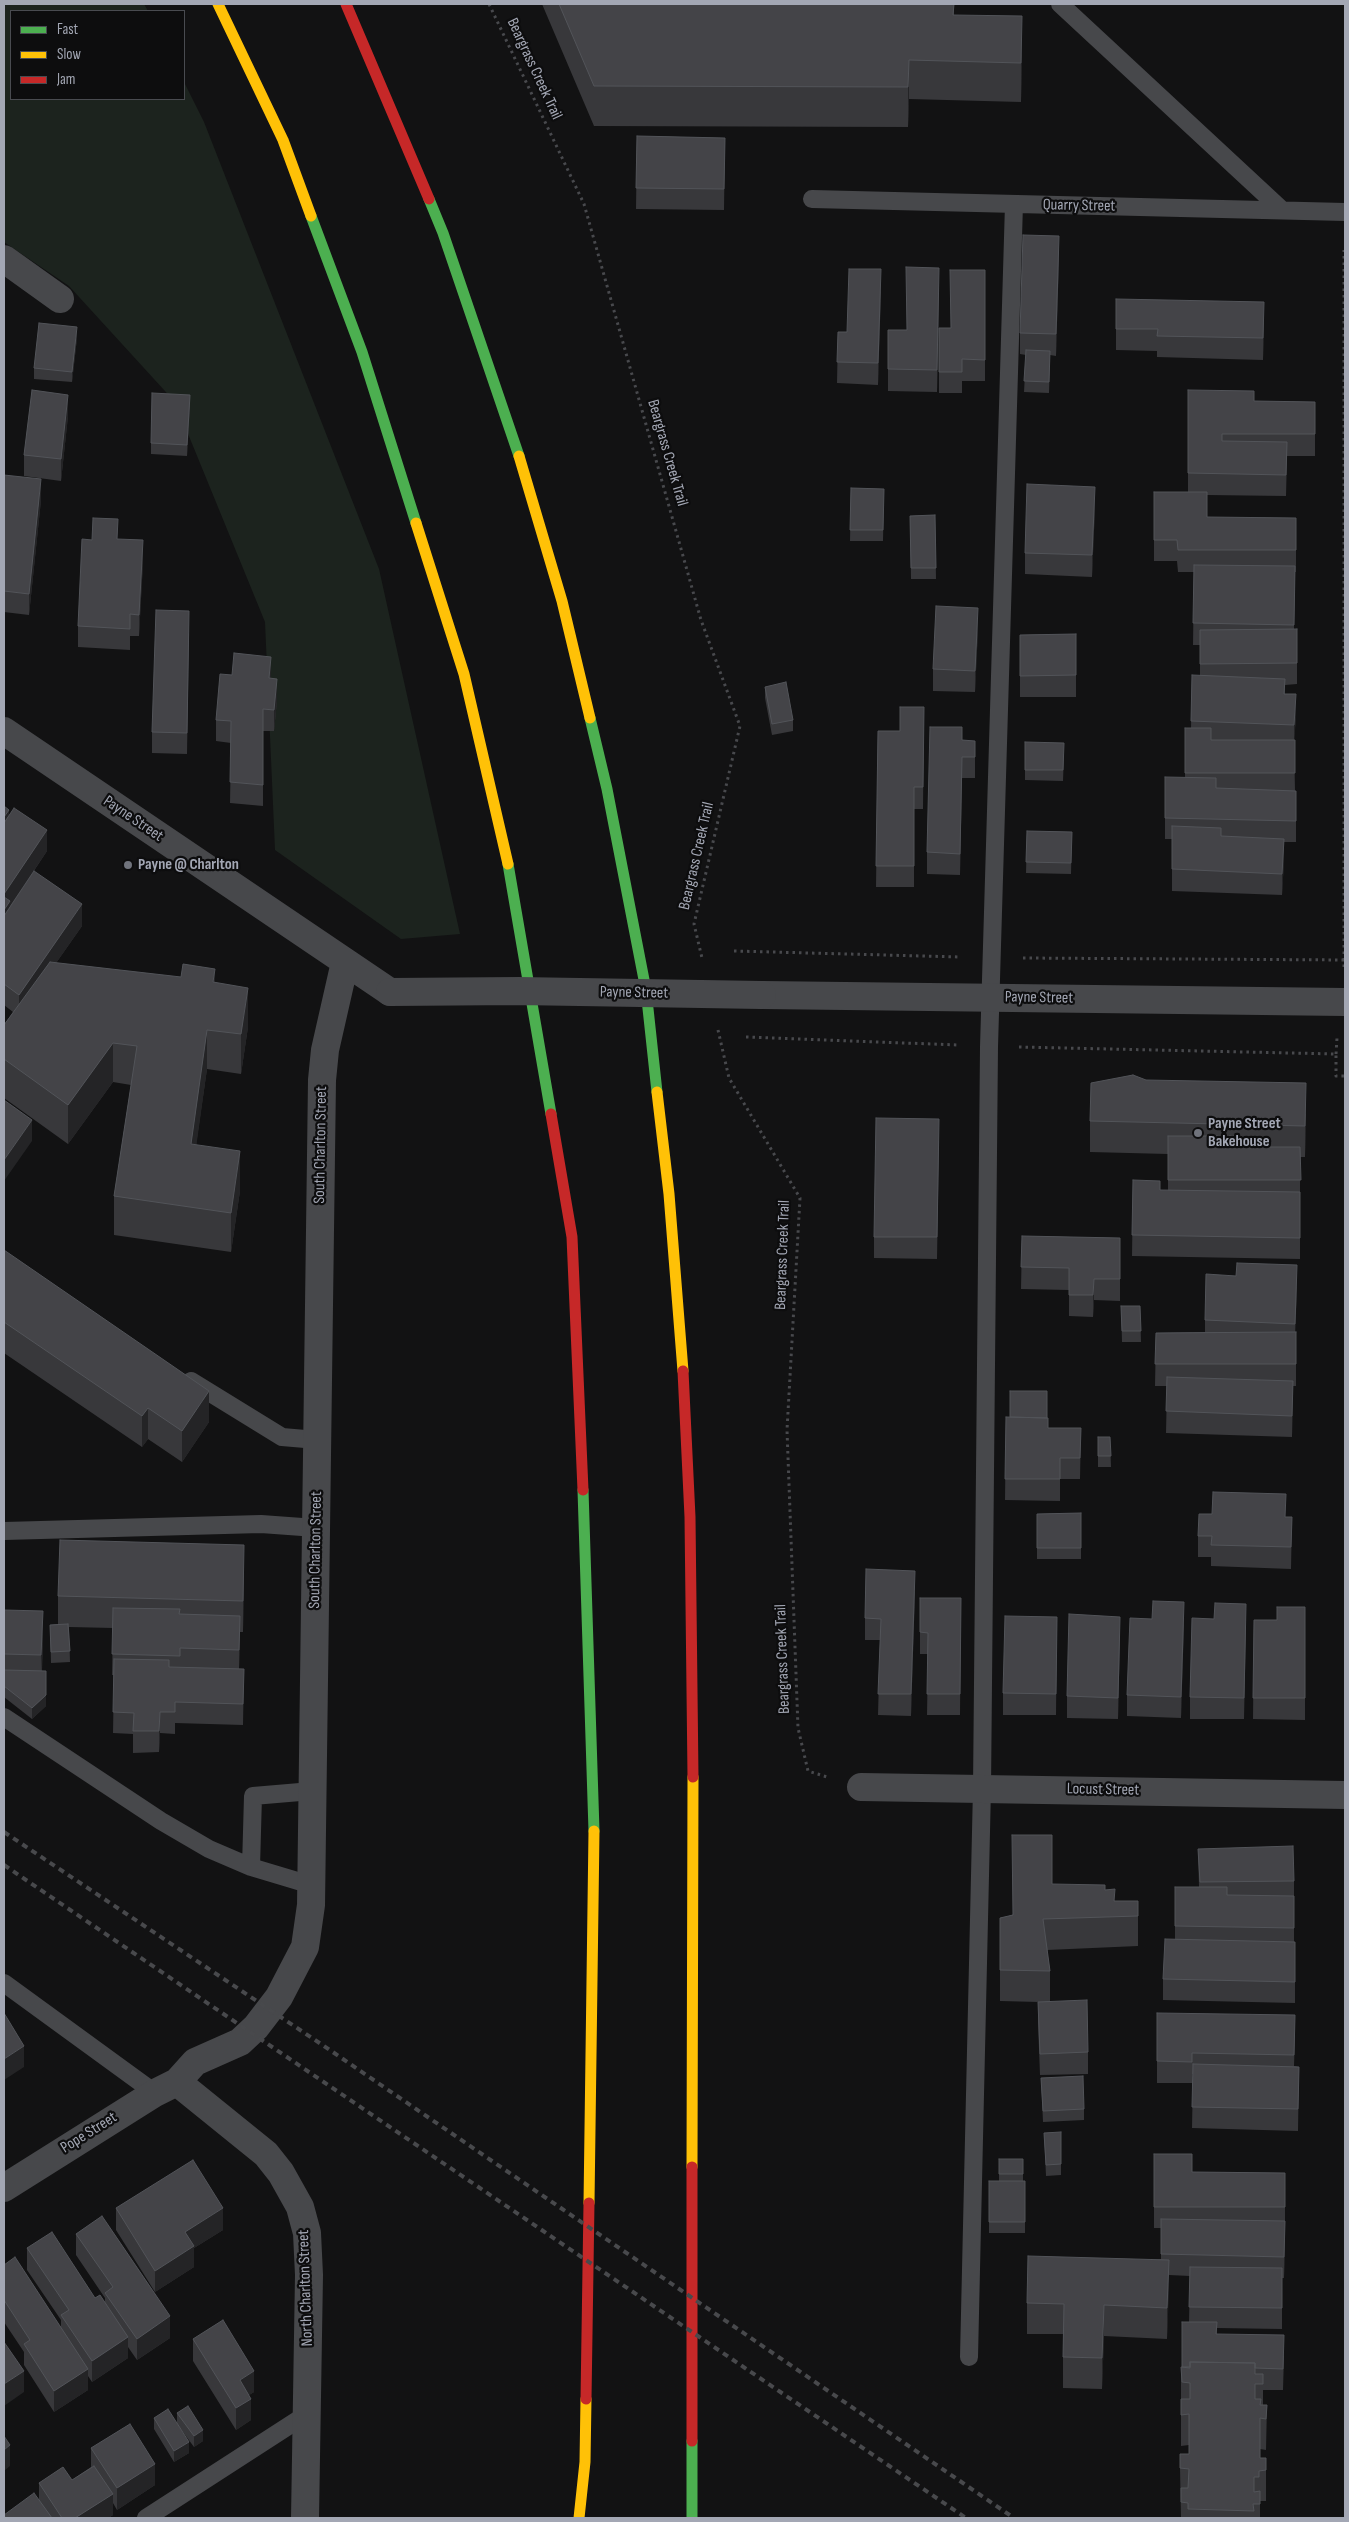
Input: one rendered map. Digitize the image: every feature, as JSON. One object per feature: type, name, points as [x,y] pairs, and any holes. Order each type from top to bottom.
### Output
[{"type":"highway","points":[[218,4],[283,140],[359,343],[464,674],[512,881],[572,1238],[586,1554],[594,1840],[585,2462],[578,2518]]},
{"type":"highway","points":[[346,4],[364,42],[443,233],[507,416],[562,601],[607,788],[646,990],[669,1194],[686,1415],[690,1517],[693,1781],[692,2518]]},
{"type":"street","points":[[4,260],[60,298]]},
{"type":"street","name":"Payne Street","points":[[4,731],[390,992],[519,991],[1342,1002]]},
{"type":"street","name":"South Charlton Street","points":[[166,2087],[195,2062],[240,2042],[256,2027],[279,1997],[306,1948],[311,1885],[322,1080],[324,1050],[345,962]]},
{"type":"street","name":"Locust Street","points":[[861,1787],[1345,1795]]},
{"type":"street","name":"Pope Street","points":[[4,2188],[166,2087]]},
{"type":"street","name":"North Charlton Street","points":[[166,2087],[266,2154],[282,2173],[300,2207],[307,2233],[309,2275],[305,2518]]},
{"type":"lane","points":[[1060,4],[1282,210]]},
{"type":"lane","name":"Quarry Street","points":[[812,199],[1345,212]]},
{"type":"lane","points":[[969,2357],[982,1788],[990,997],[1014,204]]},
{"type":"lane","points":[[179,1373],[219,1400],[282,1437],[317,1440]]},
{"type":"lane","points":[[4,1531],[261,1524],[316,1528]]},
{"type":"lane","points":[[4,1717],[161,1821],[209,1849],[251,1867],[311,1885]]},
{"type":"lane","points":[[251,1867],[253,1796],[312,1792]]},
{"type":"lane","points":[[4,1983],[166,2087]]},
{"type":"lane","points":[[146,2518],[307,2414]]},
{"type":"path","name":"Beargrass Creek Trail","points":[[489,4],[584,204],[701,620],[740,726],[694,924],[703,962]]},
{"type":"path","points":[[1344,250],[1345,960],[1336,1054],[1336,1076],[1345,1076]]},
{"type":"path","points":[[734,951],[992,958],[1345,960]]},
{"type":"path","name":"Beargrass Creek Trail","points":[[716,1020],[729,1078],[800,1198],[787,1430],[798,1728],[808,1771],[861,1787]]},
{"type":"path","points":[[746,1037],[989,1046],[1336,1054]]},
{"type":"shaded area","points":[[4,4],[144,4],[147,10],[10,10],[10,100],[185,100],[185,84],[204,122],[379,569],[460,934],[401,939],[275,850],[265,622],[175,402],[69,286],[4,242]]},
{"type":"building","points":[[559,4],[954,4],[953,15],[1022,16],[1021,63],[909,60],[908,87],[594,86]]},
{"type":"building","points":[[637,136],[725,138],[724,189],[636,188]]},
{"type":"building","points":[[1023,235],[1059,236],[1056,334],[1020,333]]},
{"type":"building","points":[[906,267],[939,268],[937,370],[888,369],[888,330],[907,330]]},
{"type":"building","points":[[849,269],[881,269],[878,363],[837,362],[838,332],[847,332]]},
{"type":"building","points":[[950,270],[985,270],[985,360],[962,359],[962,372],[939,372],[939,328],[951,328]]},
{"type":"building","points":[[1116,299],[1264,302],[1263,338],[1157,336],[1158,329],[1116,329]]},
{"type":"building","points":[[39,323],[77,327],[72,372],[34,368]]},
{"type":"building","points":[[1026,350],[1050,351],[1049,382],[1024,381]]},
{"type":"building","points":[[32,390],[68,395],[61,459],[24,455]]},
{"type":"building","points":[[1188,390],[1254,391],[1254,401],[1315,402],[1315,434],[1222,434],[1222,441],[1287,442],[1286,475],[1188,473]]},
{"type":"building","points":[[152,393],[190,395],[187,445],[151,443]]},
{"type":"building","points":[[4,475],[41,479],[29,594],[4,591]]},
{"type":"building","points":[[1027,484],[1095,487],[1092,555],[1025,553]]},
{"type":"building","points":[[851,488],[884,489],[883,530],[850,530]]},
{"type":"building","points":[[1154,492],[1207,492],[1207,517],[1296,518],[1296,550],[1178,550],[1177,540],[1154,540]]},
{"type":"building","points":[[935,515],[936,568],[911,568],[910,516]]},
{"type":"building","points":[[93,518],[118,519],[117,539],[143,540],[139,615],[130,614],[130,629],[78,626],[82,539],[92,540]]},
{"type":"building","points":[[1194,565],[1295,566],[1294,625],[1193,623]]},
{"type":"building","points":[[936,606],[978,608],[975,671],[933,669]]},
{"type":"building","points":[[156,610],[189,611],[187,733],[152,732]]},
{"type":"building","points":[[1297,629],[1297,663],[1200,664],[1200,630]]},
{"type":"building","points":[[1076,634],[1076,675],[1020,676],[1020,635]]},
{"type":"building","points":[[234,653],[271,657],[269,678],[277,679],[274,710],[263,709],[263,785],[230,782],[231,721],[216,720],[220,674],[232,675]]},
{"type":"building","points":[[1192,675],[1285,679],[1284,694],[1296,694],[1294,725],[1191,721]]},
{"type":"building","points":[[786,682],[793,720],[772,724],[765,687]]},
{"type":"building","points":[[900,707],[924,707],[923,787],[914,787],[914,866],[876,866],[878,731],[900,731]]},
{"type":"building","points":[[930,727],[962,727],[962,740],[975,741],[975,757],[962,757],[960,854],[927,852]]},
{"type":"building","points":[[1185,728],[1211,728],[1211,740],[1295,740],[1295,773],[1185,773]]},
{"type":"building","points":[[1025,742],[1064,743],[1063,770],[1025,770]]},
{"type":"building","points":[[1165,777],[1216,778],[1216,788],[1296,791],[1296,821],[1165,818]]},
{"type":"building","points":[[4,806],[9,810],[4,817]]},
{"type":"building","points":[[14,808],[47,830],[4,894],[4,823]]},
{"type":"building","points":[[1172,826],[1221,828],[1221,836],[1284,839],[1282,874],[1172,869]]},
{"type":"building","points":[[1027,831],[1072,832],[1071,863],[1026,862]]},
{"type":"building","points":[[34,871],[82,904],[19,995],[4,984],[4,916]]},
{"type":"building","points":[[4,897],[10,901],[4,910]]},
{"type":"building","points":[[50,962],[181,977],[183,964],[215,969],[213,982],[248,988],[241,1034],[207,1030],[191,1144],[240,1151],[231,1213],[114,1196],[137,1046],[113,1043],[68,1105],[4,1059],[4,1025]]},
{"type":"building","points":[[1133,1075],[1146,1080],[1306,1083],[1305,1126],[1090,1121],[1091,1083]]},
{"type":"building","points":[[4,1100],[32,1120],[4,1160]]},
{"type":"building","points":[[876,1118],[939,1119],[937,1237],[874,1237]]},
{"type":"building","points":[[1168,1136],[1239,1136],[1239,1147],[1300,1147],[1301,1180],[1168,1180]]},
{"type":"building","points":[[1133,1180],[1160,1181],[1160,1190],[1300,1192],[1300,1238],[1132,1235]]},
{"type":"building","points":[[1022,1236],[1120,1238],[1120,1279],[1094,1279],[1093,1295],[1069,1295],[1069,1268],[1021,1267]]},
{"type":"building","points":[[4,1250],[209,1391],[182,1431],[148,1408],[142,1416],[4,1322]]},
{"type":"building","points":[[1237,1263],[1297,1265],[1295,1324],[1205,1320],[1206,1274],[1236,1276]]},
{"type":"building","points":[[1121,1306],[1140,1306],[1141,1331],[1122,1331]]},
{"type":"building","points":[[1296,1332],[1296,1364],[1155,1364],[1156,1333]]},
{"type":"building","points":[[1167,1377],[1293,1381],[1292,1416],[1166,1411]]},
{"type":"building","points":[[1010,1391],[1047,1391],[1047,1418],[1010,1417]]},
{"type":"building","points":[[1006,1417],[1048,1418],[1048,1428],[1081,1428],[1080,1458],[1060,1458],[1060,1479],[1005,1479]]},
{"type":"building","points":[[1098,1437],[1110,1437],[1111,1456],[1098,1456]]},
{"type":"building","points":[[1213,1492],[1286,1494],[1285,1517],[1292,1517],[1291,1547],[1211,1545],[1212,1536],[1198,1536],[1199,1514],[1212,1514]]},
{"type":"building","points":[[1081,1513],[1081,1548],[1037,1548],[1037,1514]]},
{"type":"building","points":[[60,1540],[244,1545],[243,1601],[58,1596]]},
{"type":"building","points":[[866,1569],[915,1571],[911,1694],[878,1694],[881,1619],[865,1618]]},
{"type":"building","points":[[920,1598],[961,1598],[960,1694],[927,1694],[928,1633],[920,1632]]},
{"type":"building","points":[[1153,1601],[1184,1602],[1181,1697],[1127,1695],[1130,1618],[1152,1619]]},
{"type":"building","points":[[1215,1603],[1246,1604],[1244,1698],[1190,1697],[1192,1618],[1214,1619]]},
{"type":"building","points":[[1277,1607],[1305,1607],[1305,1698],[1253,1698],[1254,1620],[1277,1620]]},
{"type":"building","points":[[113,1608],[180,1609],[179,1614],[240,1616],[239,1650],[180,1648],[180,1656],[112,1654]]},
{"type":"building","points":[[4,1610],[43,1611],[41,1655],[4,1654]]},
{"type":"building","points":[[1069,1614],[1120,1617],[1118,1698],[1067,1696]]},
{"type":"building","points":[[1005,1616],[1057,1617],[1056,1694],[1003,1693]]},
{"type":"building","points":[[68,1624],[70,1651],[51,1652],[50,1625]]},
{"type":"building","points":[[114,1659],[169,1660],[169,1667],[244,1669],[243,1704],[175,1702],[175,1712],[160,1712],[159,1731],[133,1731],[134,1713],[113,1712]]},
{"type":"building","points":[[4,1670],[46,1671],[46,1695],[32,1708],[4,1686]]},
{"type":"building","points":[[1012,1835],[1052,1835],[1052,1884],[1105,1885],[1105,1890],[1115,1889],[1114,1901],[1138,1901],[1138,1916],[1043,1919],[1050,1971],[1000,1970],[1000,1918],[1013,1915]]},
{"type":"building","points":[[1293,1846],[1294,1881],[1200,1882],[1198,1849]]},
{"type":"building","points":[[1175,1887],[1227,1887],[1227,1895],[1294,1896],[1294,1928],[1175,1926]]},
{"type":"building","points":[[1165,1939],[1295,1942],[1295,1982],[1163,1979]]},
{"type":"building","points":[[1087,2000],[1088,2052],[1040,2054],[1038,2002]]},
{"type":"building","points":[[4,2013],[24,2046],[4,2059]]},
{"type":"building","points":[[1157,2013],[1295,2015],[1294,2055],[1192,2053],[1192,2062],[1157,2061]]},
{"type":"building","points":[[1193,2064],[1299,2067],[1298,2109],[1192,2107]]},
{"type":"building","points":[[1083,2076],[1084,2109],[1043,2111],[1041,2078]]},
{"type":"building","points":[[1061,2132],[1061,2164],[1046,2165],[1044,2133]]},
{"type":"building","points":[[1154,2154],[1192,2154],[1192,2172],[1285,2173],[1285,2207],[1154,2207]]},
{"type":"building","points":[[999,2159],[1023,2159],[1023,2174],[999,2174]]},
{"type":"building","points":[[193,2160],[223,2208],[185,2232],[194,2246],[155,2271],[116,2208]]},
{"type":"building","points":[[989,2181],[1025,2181],[1025,2222],[989,2222]]},
{"type":"building","points":[[102,2216],[170,2316],[137,2339],[105,2293],[113,2287],[76,2234]]},
{"type":"building","points":[[1161,2219],[1285,2221],[1284,2257],[1161,2254]]},
{"type":"building","points":[[52,2232],[95,2298],[100,2295],[128,2337],[92,2361],[61,2315],[69,2310],[27,2248]]},
{"type":"building","points":[[1028,2256],[1169,2260],[1167,2308],[1104,2305],[1102,2358],[1063,2357],[1064,2304],[1027,2303]]},
{"type":"building","points":[[15,2257],[88,2369],[54,2391],[24,2344],[30,2340],[4,2300],[4,2265]]},
{"type":"building","points":[[1190,2267],[1282,2268],[1282,2308],[1189,2307]]},
{"type":"building","points":[[223,2320],[254,2371],[240,2380],[251,2399],[236,2408],[193,2339]]},
{"type":"building","points":[[1182,2322],[1217,2322],[1216,2334],[1284,2335],[1283,2369],[1255,2368],[1255,2363],[1190,2362],[1190,2367],[1182,2367]]},
{"type":"building","points":[[4,2342],[24,2371],[4,2384]]},
{"type":"building","points":[[1190,2362],[1255,2363],[1255,2374],[1263,2374],[1263,2384],[1255,2384],[1255,2399],[1261,2399],[1260,2405],[1267,2405],[1266,2419],[1260,2418],[1260,2458],[1266,2458],[1266,2470],[1259,2471],[1259,2477],[1254,2477],[1254,2492],[1260,2491],[1260,2504],[1253,2504],[1254,2511],[1188,2509],[1188,2503],[1181,2502],[1181,2488],[1188,2488],[1189,2469],[1180,2468],[1180,2454],[1189,2454],[1189,2414],[1181,2415],[1181,2399],[1190,2399],[1190,2383],[1182,2382],[1181,2367],[1190,2368]]},
{"type":"building","points":[[188,2406],[203,2430],[194,2436],[177,2413]]},
{"type":"building","points":[[168,2409],[189,2442],[174,2451],[154,2418]]},
{"type":"building","points":[[130,2424],[155,2464],[117,2488],[91,2448]]},
{"type":"building","points":[[4,2436],[10,2445],[4,2450]]},
{"type":"building","points":[[94,2466],[113,2494],[75,2518],[62,2518],[39,2483],[63,2467],[72,2480]]},
{"type":"building","points":[[34,2493],[52,2518],[6,2518],[4,2515]]},
{"type":"railway","points":[[4,1832],[321,2044],[1014,2518]]},
{"type":"railway","points":[[4,1865],[966,2518]]},
{"type":"traffic: fast","points":[[429,199],[443,233],[519,456]]},
{"type":"traffic: fast","points":[[311,216],[362,352],[416,523]]},
{"type":"traffic: fast","points":[[590,718],[607,789],[646,990],[657,1092]]},
{"type":"traffic: fast","points":[[508,864],[551,1114]]},
{"type":"traffic: fast","points":[[583,1490],[594,1831]]},
{"type":"traffic: fast","points":[[692,2441],[692,2518]]},
{"type":"traffic: slow","points":[[218,4],[283,140],[311,216]]},
{"type":"traffic: slow","points":[[519,456],[562,601],[590,718]]},
{"type":"traffic: slow","points":[[416,523],[464,674],[508,864]]},
{"type":"traffic: slow","points":[[657,1092],[669,1194],[683,1371]]},
{"type":"traffic: slow","points":[[692,2167],[693,1777]]},
{"type":"traffic: slow","points":[[589,2203],[594,1831]]},
{"type":"traffic: slow","points":[[579,2518],[585,2462],[586,2399]]},
{"type":"traffic: jam","points":[[346,4],[429,199]]},
{"type":"traffic: jam","points":[[551,1114],[572,1237],[583,1490]]},
{"type":"traffic: jam","points":[[683,1371],[690,1517],[693,1777]]},
{"type":"traffic: jam","points":[[692,2167],[692,2441]]},
{"type":"traffic: jam","points":[[586,2399],[589,2203]]},
{"type":"place","name":"Payne @ Charlton","points":[[128,865]]},
{"type":"place","name":"Payne Street Bakehouse","points":[[1198,1133]]}]
